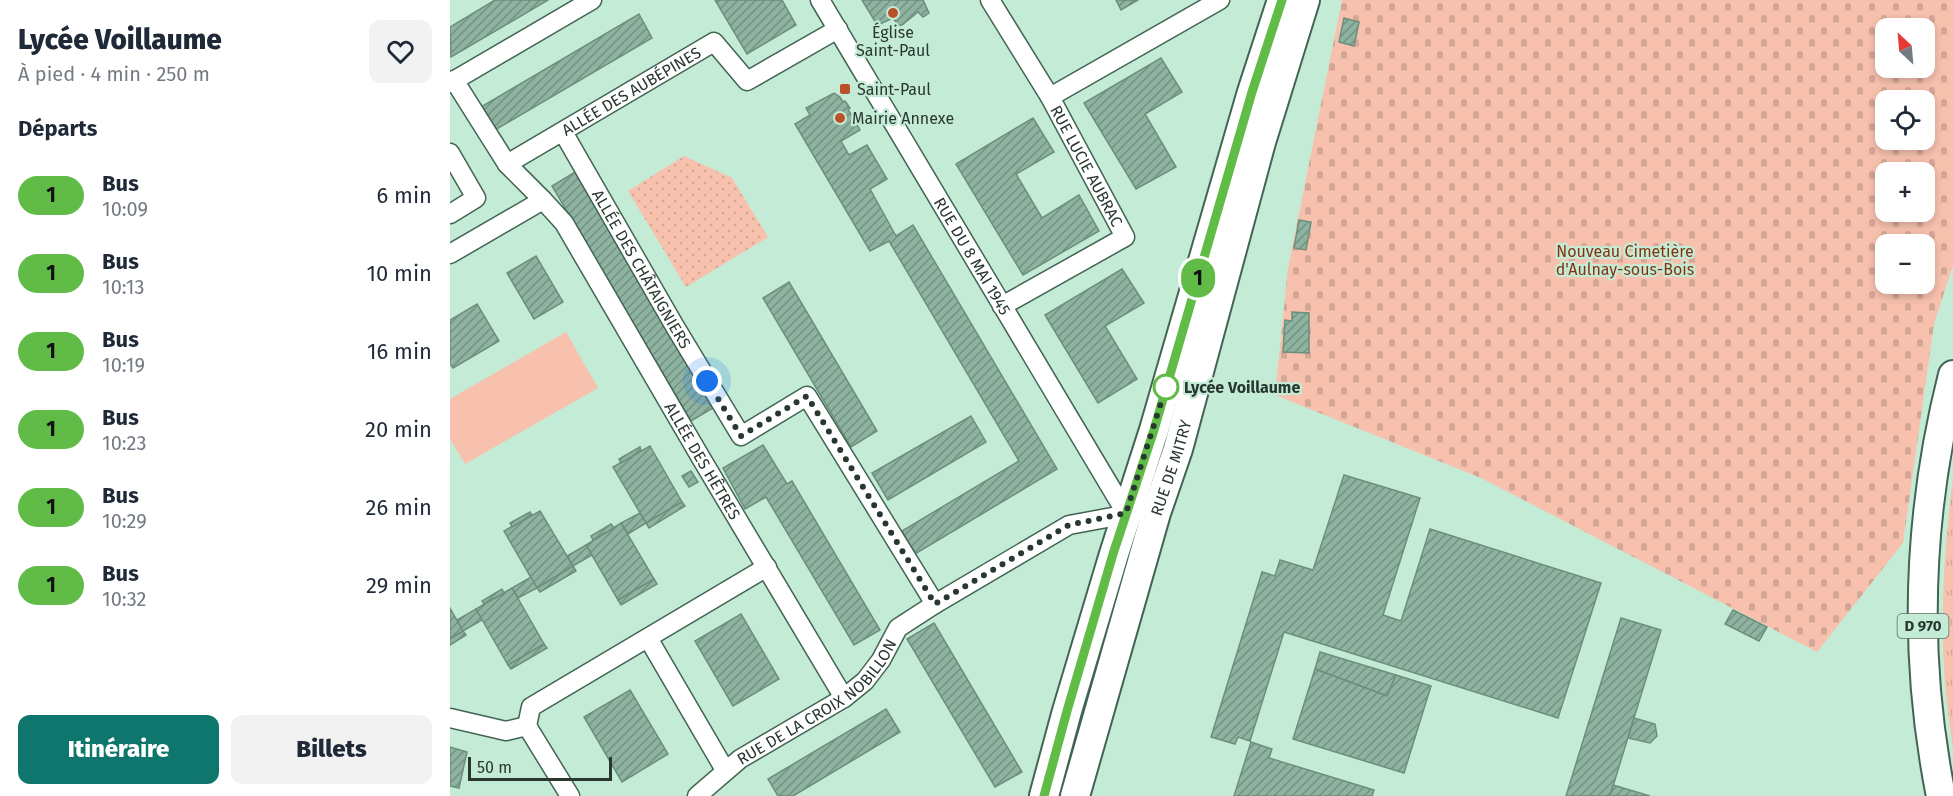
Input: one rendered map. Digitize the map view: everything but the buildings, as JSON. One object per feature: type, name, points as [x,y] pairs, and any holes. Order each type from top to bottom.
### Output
[{"type":"main road","name":"RUE DE MITRY","points":[[1044,796],[1126,513],[1154,430],[1252,92],[1282,0]]},
{"type":"main road","name":"RUE DE MITRY","points":[[1075,796],[1156,513],[1178,449],[1262,142],[1305,0]]},
{"type":"main road","name":"D 970","points":[[1941,796],[1927,711],[1923,646],[1924,549],[1935,456],[1953,375]]},
{"type":"street","points":[[452,82],[592,0]]},
{"type":"street","name":"RUE DU 8 MAI 1945","points":[[820,0],[1126,513]]},
{"type":"street","points":[[990,0],[1050,97],[1220,0]]},
{"type":"street","name":"ALLÉE DES AUBÉPINES","points":[[507,164],[714,42],[747,81],[838,29]]},
{"type":"street","name":"ALLÉE DES HÊTRES","points":[[452,82],[507,164],[564,223],[844,698]]},
{"type":"street","name":"RUE LUCIE AUBRAC","points":[[1002,306],[1125,237],[1050,97]]},
{"type":"street","name":"ALLÉE DES CHÂTAIGNIERS","points":[[563,132],[741,436],[807,396],[935,604]]},
{"type":"street","points":[[450,153],[476,198],[450,214]]},
{"type":"street","points":[[450,254],[543,200]]},
{"type":"street","name":"RUE DE LA CROIX NOBILLON","points":[[698,796],[740,759],[844,698],[872,674],[898,628],[935,604],[1069,525],[1126,513],[1156,513]]},
{"type":"street","points":[[570,796],[527,726],[531,706],[767,567]]},
{"type":"street","points":[[648,638],[725,770]]},
{"type":"street","points":[[450,718],[506,731],[527,726]]},
{"type":"green space","name":"Nouveau Cimetière d'Aulnay-sous-Bois","points":[[1342,0],[1953,0],[1953,265],[1934,324],[1903,543],[1817,652],[1481,478],[1275,395],[1288,268]]},
{"type":"green space","points":[[684,156],[732,178],[768,237],[686,287],[628,191]]},
{"type":"green space","points":[[566,332],[598,388],[465,464],[450,439],[450,399]]},
{"type":"green space","points":[[1953,478],[1953,749],[1945,685],[1943,607],[1947,530]]},
{"type":"bus line","name":"1","points":[[1044,796],[1113,554],[1154,430],[1252,92],[1282,0]]},
{"type":"place","name":"Église Saint-Paul","points":[[893,13]]},
{"type":"place","name":"Saint-Paul","points":[[845,89]]},
{"type":"place","name":"Mairie Annexe","points":[[840,118]]},
{"type":"place","name":"Lycée Voillaume","points":[[1166,387]]},
{"type":"route","points":[[707,381],[741,436],[807,396],[935,604],[1069,525],[1126,513],[1166,387]]}]
